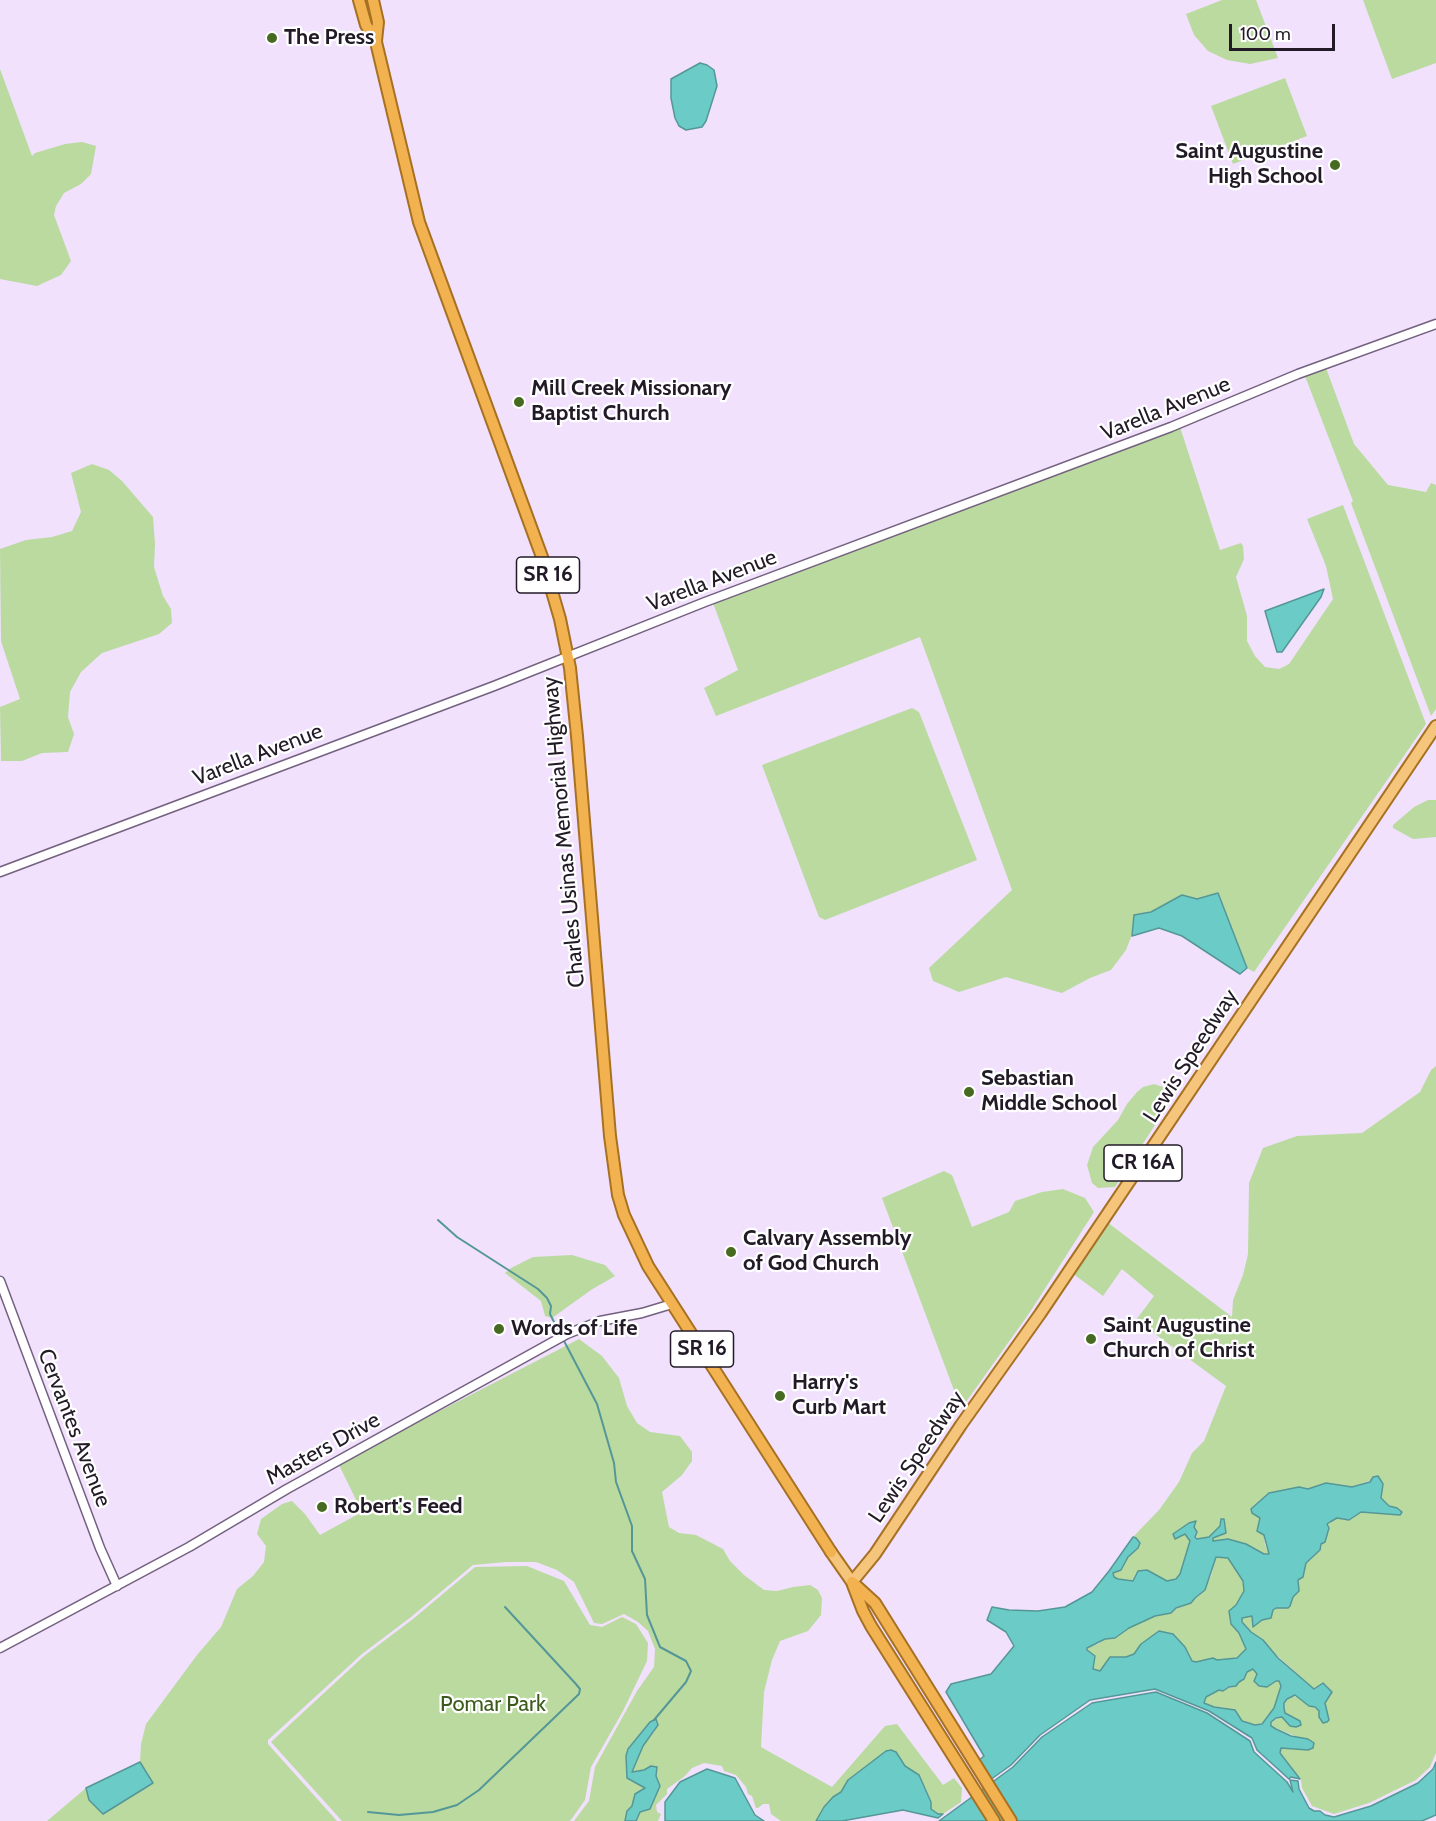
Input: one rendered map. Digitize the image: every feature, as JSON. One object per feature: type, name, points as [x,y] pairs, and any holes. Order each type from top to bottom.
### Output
[{"type":"highway","name":"Charles Usinas Memorial Highway","points":[[359,0],[366,25],[376,42],[419,222],[542,556],[560,619],[568,657],[577,736],[610,1136],[618,1195],[637,1245],[672,1304],[831,1552]]},
{"type":"highway","name":"Charles Usinas Memorial Highway","points":[[373,0],[378,22],[376,42]]},
{"type":"highway","name":"Charles Usinas Memorial Highway","points":[[852,1582],[875,1603],[1011,1821]]},
{"type":"highway","name":"Charles Usinas Memorial Highway","points":[[852,1582],[862,1611],[994,1821]]},
{"type":"main road","name":"Lewis Speedway","points":[[852,1582],[875,1554],[961,1425],[1101,1226],[1436,726]]},
{"type":"main road","name":"Charles Usinas Memorial Highway","points":[[831,1552],[852,1582]]},
{"type":"street","name":"Varella Avenue","points":[[0,872],[1171,427],[1298,374],[1436,324]]},
{"type":"street","name":"Cervantes Avenue","points":[[0,1281],[100,1548],[117,1586]]},
{"type":"street","name":"Masters Drive","points":[[0,1648],[117,1586],[567,1334],[600,1321],[642,1313],[672,1304]]},
{"type":"green space","points":[[1222,0],[1256,0],[1278,58],[1250,64],[1227,60],[1208,51],[1194,35],[1186,14]]},
{"type":"green space","points":[[1363,0],[1436,0],[1436,63],[1392,79]]},
{"type":"green space","points":[[0,69],[32,156],[65,144],[82,142],[96,146],[91,174],[81,184],[64,193],[56,206],[54,215],[71,261],[61,275],[37,286],[0,279]]},
{"type":"green space","points":[[1285,78],[1307,136],[1233,164],[1211,106]]},
{"type":"green space","points":[[1326,368],[1354,444],[1388,485],[1426,492],[1431,483],[1436,485],[1436,709],[1431,716],[1305,376]]},
{"type":"green space","points":[[1180,427],[1220,550],[1241,543],[1243,546],[1244,559],[1236,577],[1247,616],[1247,641],[1255,656],[1265,667],[1279,669],[1289,664],[1333,599],[1326,566],[1307,519],[1343,505],[1426,724],[1254,972],[1247,968],[1218,894],[1197,899],[1182,895],[1151,912],[1134,915],[1133,932],[1126,950],[1111,970],[1062,993],[1006,977],[959,992],[933,981],[929,968],[1012,890],[920,637],[716,716],[704,688],[738,670],[713,603]]},
{"type":"green space","points":[[92,464],[109,470],[122,481],[153,517],[154,567],[163,596],[171,609],[172,623],[159,634],[102,653],[81,672],[70,692],[68,717],[74,734],[68,752],[42,753],[22,761],[1,761],[0,707],[20,699],[1,641],[0,549],[26,540],[52,537],[72,531],[81,512],[71,473]]},
{"type":"green space","points":[[912,708],[919,712],[977,860],[825,920],[819,917],[762,765]]},
{"type":"green space","points":[[1428,800],[1436,800],[1436,837],[1413,839],[1393,828],[1393,825],[1414,807]]},
{"type":"green space","points":[[1436,1066],[1436,1753],[1430,1767],[1416,1780],[1369,1803],[1334,1814],[1312,1806],[1302,1788],[1301,1780],[1280,1753],[1281,1748],[1308,1750],[1302,1739],[1271,1726],[1273,1720],[1282,1717],[1285,1713],[1284,1703],[1291,1696],[1298,1697],[1319,1711],[1326,1709],[1325,1703],[1332,1692],[1326,1685],[1314,1689],[1251,1632],[1242,1622],[1242,1618],[1252,1616],[1253,1627],[1276,1608],[1290,1606],[1293,1597],[1299,1591],[1298,1580],[1303,1577],[1306,1563],[1325,1542],[1327,1524],[1330,1522],[1337,1518],[1345,1520],[1353,1518],[1361,1512],[1397,1515],[1402,1512],[1385,1503],[1381,1498],[1383,1484],[1372,1480],[1352,1487],[1308,1489],[1299,1487],[1269,1493],[1251,1509],[1260,1518],[1258,1528],[1264,1535],[1269,1554],[1228,1539],[1213,1541],[1213,1538],[1226,1530],[1225,1523],[1221,1519],[1220,1526],[1209,1537],[1197,1539],[1192,1523],[1189,1523],[1173,1534],[1185,1534],[1190,1541],[1180,1574],[1176,1579],[1167,1581],[1154,1575],[1136,1573],[1133,1581],[1114,1577],[1112,1573],[1117,1572],[1128,1557],[1136,1538],[1133,1537],[1159,1510],[1179,1482],[1192,1453],[1204,1441],[1226,1386],[1136,1320],[1154,1296],[1122,1269],[1103,1296],[1072,1273],[1107,1222],[1232,1317],[1233,1300],[1248,1254],[1249,1183],[1263,1148],[1297,1136],[1362,1133],[1420,1092],[1431,1070]]},
{"type":"green space","points":[[1154,1084],[1166,1088],[1173,1097],[1115,1187],[1098,1188],[1092,1183],[1087,1165],[1093,1147],[1118,1120],[1137,1092],[1143,1087]]},
{"type":"green space","points":[[944,1171],[952,1175],[972,1227],[1009,1212],[1015,1201],[1042,1192],[1063,1189],[1085,1198],[1094,1212],[1030,1312],[961,1409],[882,1198]]},
{"type":"green space","points":[[572,1255],[605,1265],[615,1276],[552,1318],[545,1316],[541,1301],[505,1273],[533,1257]]},
{"type":"green space","points":[[579,1339],[602,1356],[619,1378],[627,1406],[637,1423],[650,1432],[680,1436],[692,1452],[692,1461],[682,1475],[662,1492],[669,1527],[679,1533],[696,1535],[723,1549],[730,1561],[744,1575],[764,1590],[777,1591],[810,1585],[818,1590],[822,1598],[821,1615],[808,1631],[780,1641],[772,1660],[764,1692],[761,1747],[832,1787],[885,1726],[897,1724],[943,1785],[954,1778],[962,1788],[961,1802],[943,1814],[938,1814],[931,1809],[931,1801],[925,1787],[905,1766],[896,1752],[886,1751],[848,1780],[841,1792],[824,1807],[816,1821],[781,1821],[771,1814],[769,1804],[756,1808],[752,1796],[748,1794],[746,1787],[736,1775],[724,1771],[722,1766],[704,1763],[692,1768],[667,1789],[667,1794],[656,1805],[657,1812],[661,1814],[658,1821],[636,1821],[640,1812],[652,1806],[660,1786],[656,1776],[657,1767],[651,1766],[631,1773],[643,1746],[655,1731],[656,1720],[650,1722],[646,1728],[627,1778],[645,1788],[635,1794],[625,1821],[574,1821],[589,1801],[595,1767],[637,1691],[654,1667],[655,1649],[648,1631],[624,1614],[602,1624],[594,1623],[574,1582],[557,1570],[536,1562],[506,1562],[473,1565],[362,1654],[268,1740],[268,1744],[337,1821],[47,1821],[86,1788],[90,1800],[104,1814],[149,1775],[140,1762],[141,1744],[146,1724],[197,1655],[221,1627],[237,1589],[253,1576],[264,1562],[266,1546],[257,1534],[261,1519],[282,1504],[292,1501],[320,1535],[362,1512],[339,1465]]},
{"type":"green space","points":[[1216,1557],[1228,1558],[1243,1581],[1244,1591],[1236,1605],[1229,1611],[1231,1624],[1239,1633],[1246,1649],[1237,1658],[1192,1661],[1185,1647],[1173,1634],[1157,1634],[1141,1644],[1134,1654],[1126,1657],[1110,1657],[1100,1671],[1093,1669],[1093,1660],[1087,1648],[1105,1639],[1116,1638],[1129,1628],[1155,1616],[1170,1613],[1191,1603],[1200,1595],[1211,1576]]},
{"type":"green space","name":"Pomar Park","points":[[527,1566],[564,1581],[590,1625],[602,1627],[622,1617],[636,1624],[648,1643],[647,1661],[623,1711],[591,1767],[585,1800],[570,1821],[342,1821],[271,1742],[364,1656],[475,1567]]},
{"type":"green space","points":[[1253,1669],[1257,1674],[1256,1677],[1270,1685],[1272,1682],[1279,1681],[1281,1686],[1274,1708],[1261,1724],[1249,1724],[1226,1708],[1204,1703],[1206,1697],[1219,1690],[1233,1687]]},
{"type":"shaded area","points":[[700,63],[714,70],[717,86],[702,127],[686,130],[679,126],[675,118],[671,98],[671,79]]},
{"type":"shaded area","points":[[1324,589],[1321,597],[1282,652],[1277,652],[1265,611]]},
{"type":"shaded area","points":[[1218,893],[1247,968],[1240,974],[1182,936],[1159,928],[1132,936],[1134,915],[1151,912],[1182,895],[1197,899]]},
{"type":"shaded area","points":[[1378,1476],[1383,1484],[1381,1498],[1389,1506],[1402,1512],[1400,1515],[1361,1512],[1349,1520],[1337,1518],[1330,1522],[1327,1524],[1329,1528],[1325,1542],[1306,1563],[1303,1577],[1298,1580],[1299,1591],[1293,1597],[1290,1606],[1276,1608],[1271,1618],[1262,1620],[1253,1627],[1252,1616],[1242,1618],[1242,1622],[1251,1632],[1263,1640],[1278,1658],[1314,1689],[1323,1683],[1332,1692],[1325,1703],[1329,1720],[1327,1722],[1323,1723],[1315,1707],[1309,1706],[1295,1695],[1284,1703],[1285,1713],[1300,1721],[1301,1725],[1290,1726],[1282,1717],[1271,1722],[1271,1726],[1276,1729],[1314,1743],[1313,1748],[1308,1750],[1281,1748],[1280,1753],[1300,1779],[1291,1777],[1289,1779],[1257,1750],[1252,1738],[1209,1711],[1155,1689],[1090,1700],[1040,1735],[1011,1765],[990,1780],[978,1761],[984,1756],[946,1692],[951,1684],[991,1674],[1014,1646],[1006,1632],[987,1620],[992,1607],[1038,1611],[1065,1607],[1092,1592],[1133,1537],[1140,1543],[1138,1548],[1128,1557],[1121,1570],[1113,1573],[1114,1577],[1133,1581],[1138,1571],[1147,1570],[1167,1581],[1176,1579],[1180,1574],[1190,1541],[1185,1534],[1175,1539],[1173,1534],[1196,1521],[1194,1527],[1197,1539],[1209,1537],[1220,1526],[1221,1519],[1224,1519],[1226,1533],[1213,1538],[1213,1541],[1228,1539],[1269,1554],[1264,1535],[1257,1531],[1260,1518],[1252,1513],[1251,1509],[1269,1493],[1299,1487],[1308,1489],[1326,1483],[1352,1487],[1370,1482],[1373,1477]],"holes":[[[1216,1557],[1228,1558],[1243,1581],[1244,1591],[1236,1605],[1229,1611],[1231,1624],[1239,1633],[1246,1649],[1237,1658],[1192,1661],[1185,1647],[1173,1634],[1159,1631],[1141,1644],[1134,1654],[1126,1657],[1110,1657],[1100,1671],[1093,1669],[1095,1656],[1087,1648],[1105,1639],[1115,1638],[1129,1628],[1155,1616],[1171,1613],[1176,1608],[1191,1603],[1205,1590]],[[1253,1669],[1257,1674],[1254,1681],[1259,1686],[1267,1687],[1276,1681],[1279,1681],[1281,1686],[1274,1708],[1262,1724],[1255,1725],[1242,1721],[1235,1710],[1204,1703],[1206,1697],[1219,1690],[1223,1691],[1236,1686],[1244,1679],[1247,1672]]]},
{"type":"shaded area","points":[[1156,1692],[1207,1713],[1250,1741],[1254,1752],[1287,1782],[1293,1792],[1290,1780],[1298,1781],[1299,1789],[1309,1808],[1325,1815],[1334,1817],[1371,1806],[1418,1783],[1433,1769],[1436,1762],[1436,1815],[1422,1821],[939,1821],[1013,1767],[1042,1737],[1092,1703]]},
{"type":"shaded area","points":[[656,1719],[658,1725],[643,1746],[632,1772],[651,1766],[657,1767],[656,1776],[660,1786],[650,1809],[640,1812],[636,1821],[625,1821],[635,1794],[645,1788],[627,1778],[628,1749],[650,1722]]},
{"type":"shaded area","points":[[886,1751],[896,1752],[905,1766],[919,1775],[931,1802],[931,1809],[938,1814],[943,1814],[938,1818],[903,1810],[842,1821],[816,1821],[824,1807],[841,1792],[848,1780]]},
{"type":"shaded area","points":[[140,1762],[153,1783],[103,1814],[89,1800],[86,1788]]},
{"type":"shaded area","points":[[707,1769],[735,1778],[755,1815],[764,1821],[665,1821],[665,1802],[680,1782]]},
{"type":"waterway","points":[[438,1220],[457,1237],[538,1289],[551,1306],[550,1314],[560,1334]]},
{"type":"waterway","points":[[563,1339],[597,1404],[614,1463],[616,1482],[632,1526],[632,1551],[645,1579],[647,1615],[660,1647],[686,1661],[691,1671],[686,1682],[654,1720]]},
{"type":"waterway","points":[[368,1812],[399,1815],[433,1812],[457,1805],[479,1790],[579,1694],[580,1689],[575,1683],[505,1607]]},
{"type":"place","name":"The Press","points":[[272,38]]},
{"type":"place","name":"Saint Augustine High School","points":[[1335,165]]},
{"type":"place","name":"Mill Creek Missionary Baptist Church","points":[[519,402]]},
{"type":"place","name":"Sebastian Middle School","points":[[969,1092]]},
{"type":"place","name":"Calvary Assembly of God Church","points":[[731,1252]]},
{"type":"place","name":"Words of Life","points":[[499,1329]]},
{"type":"place","name":"Saint Augustine Church of Christ","points":[[1091,1339]]},
{"type":"place","name":"Harry's Curb Mart","points":[[780,1396]]},
{"type":"place","name":"Robert's Feed","points":[[322,1507]]}]
